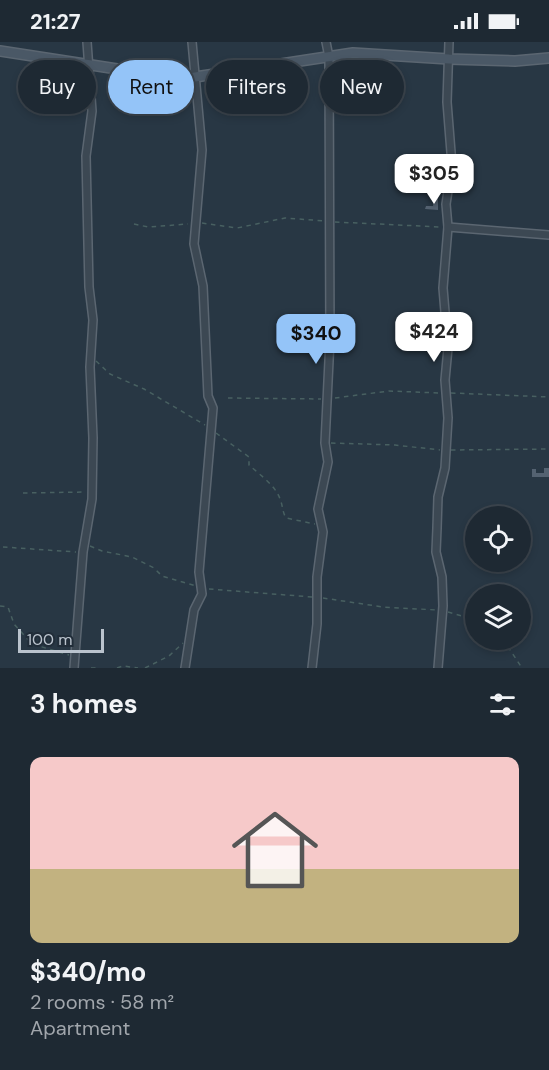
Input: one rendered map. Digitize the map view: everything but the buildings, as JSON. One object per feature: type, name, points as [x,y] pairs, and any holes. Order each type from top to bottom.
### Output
[{"type":"street","points":[[87,42],[88,60]]},
{"type":"street","points":[[185,668],[194,610],[202,594],[199,572],[213,408],[208,396],[203,286],[194,244],[202,150],[192,42]]},
{"type":"street","points":[[312,668],[317,624],[317,577],[323,532],[318,508],[328,462],[325,443],[328,399],[330,221],[326,42]]},
{"type":"street","points":[[438,668],[443,610],[442,577],[436,552],[436,536],[438,497],[445,468],[444,450],[448,418],[448,348],[443,288],[448,227],[446,204],[452,165],[447,102],[449,42]]},
{"type":"street","points":[[0,51],[53,60]]},
{"type":"street","points":[[96,67],[182,79],[352,52],[449,59],[516,61],[549,58]]},
{"type":"street","points":[[74,668],[83,552],[92,492],[90,367],[93,321],[89,287],[86,156],[92,114]]},
{"type":"street","points":[[448,227],[549,234]]},
{"type":"path","points":[[134,224],[148,227],[176,226],[196,222],[237,228],[285,218],[448,227]]},
{"type":"path","points":[[228,398],[328,399],[389,391],[549,397]]},
{"type":"path","points":[[325,443],[395,445],[444,450],[549,449]]},
{"type":"path","points":[[23,493],[92,492]]},
{"type":"path","points":[[85,544],[102,551],[132,557],[154,568],[162,576],[201,588],[317,598],[383,607],[443,610],[465,617]]},
{"type":"path","points":[[3,547],[83,552]]},
{"type":"path","points":[[0,606],[8,607],[14,624],[32,644],[75,657]]},
{"type":"path","points":[[145,668],[169,656],[188,639]]},
{"type":"path","points":[[510,650],[522,668]]},
{"type":"path","points":[[91,668],[96,668]]},
{"type":"path","points":[[117,668],[138,668]]}]
